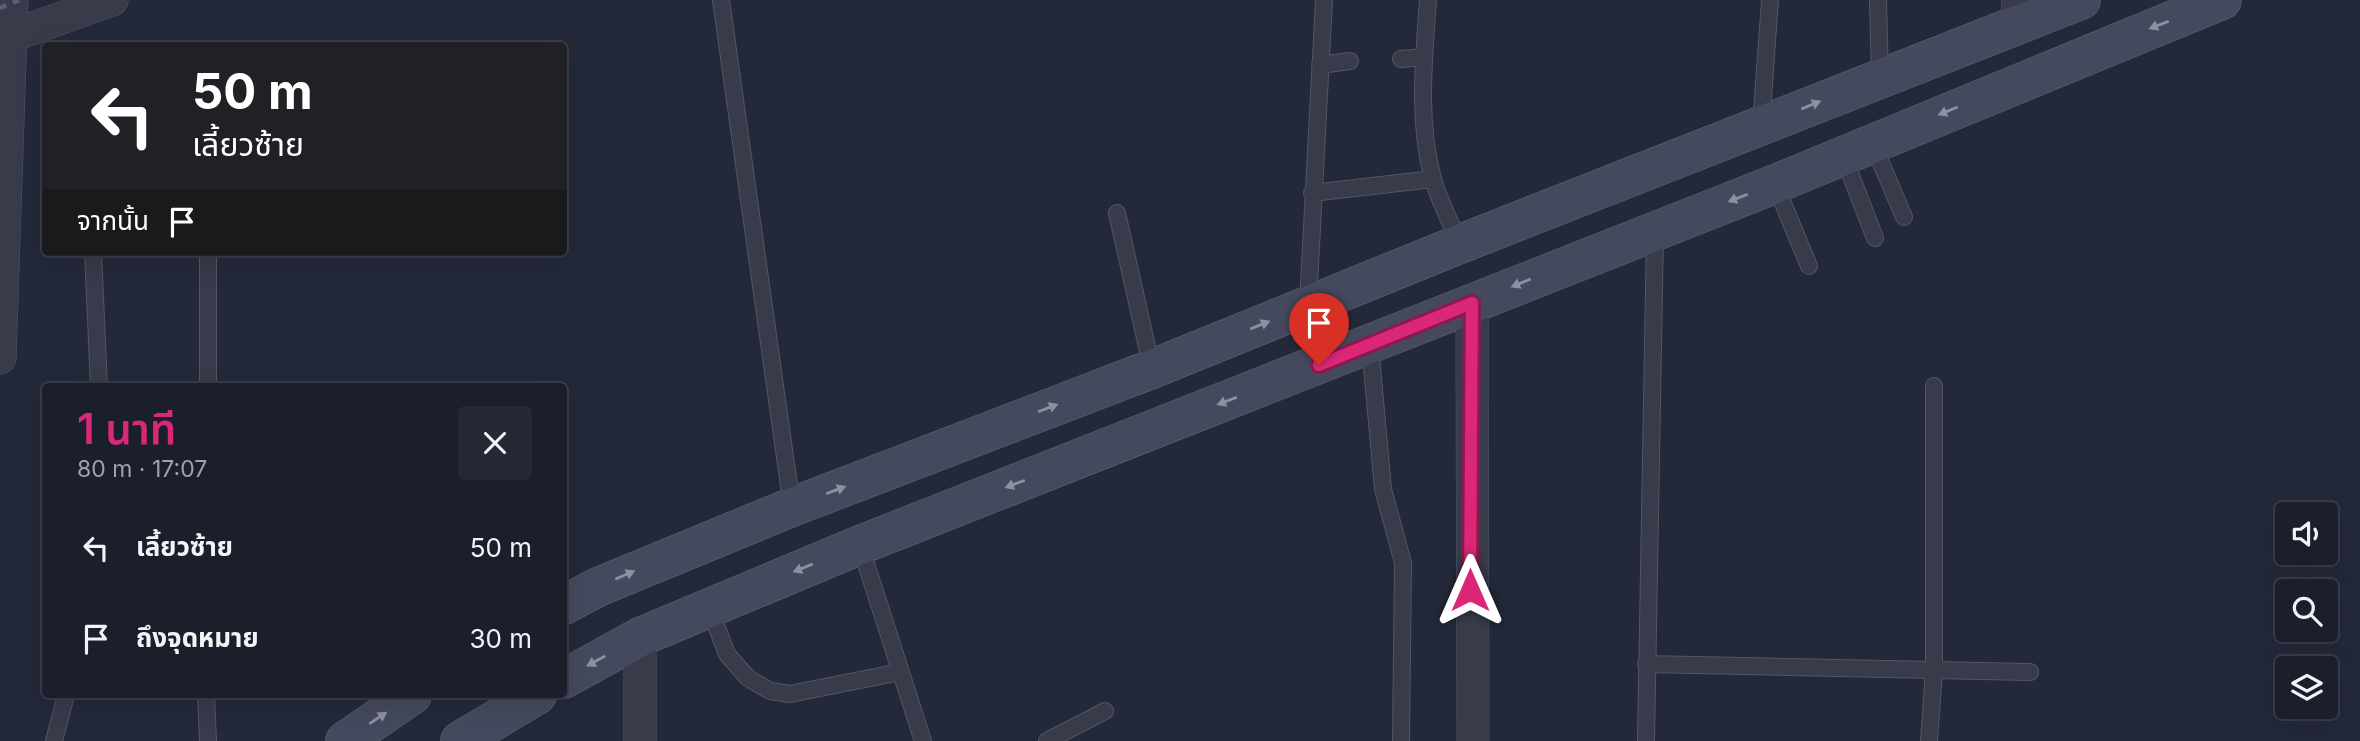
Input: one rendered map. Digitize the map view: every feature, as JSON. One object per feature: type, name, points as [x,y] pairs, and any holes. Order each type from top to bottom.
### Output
[{"type":"main road","points":[[567,603],[609,582],[792,506],[1152,369],[1880,78],[2017,12],[2081,0]]},
{"type":"main road","points":[[567,677],[640,637],[860,545],[1775,184],[2222,0]]},
{"type":"main road","points":[[345,741],[408,698]]},
{"type":"main road","points":[[472,737],[532,698]]},
{"type":"street","points":[[0,358],[12,0]]},
{"type":"street","points":[[11,36],[112,0]]},
{"type":"street","points":[[1472,303],[1473,741]]},
{"type":"street","points":[[640,637],[640,741]]},
{"type":"lane","points":[[721,0],[792,506]]},
{"type":"lane","points":[[1308,306],[1324,0]]},
{"type":"lane","points":[[1428,0],[1421,101],[1433,179],[1460,244]]},
{"type":"lane","points":[[1761,125],[1770,0]]},
{"type":"lane","points":[[1878,0],[1880,78]]},
{"type":"lane","points":[[1401,59],[1424,57]]},
{"type":"lane","points":[[1320,65],[1350,61]]},
{"type":"lane","points":[[1857,148],[1905,217]]},
{"type":"lane","points":[[1857,148],[1875,237]]},
{"type":"lane","points":[[1312,193],[1433,179]]},
{"type":"lane","points":[[1775,184],[1808,266]]},
{"type":"lane","points":[[1117,213],[1152,369]]},
{"type":"lane","points":[[1646,741],[1655,230]]},
{"type":"lane","points":[[93,256],[99,383]]},
{"type":"lane","points":[[208,256],[208,383]]},
{"type":"lane","points":[[1370,345],[1383,489],[1403,563],[1401,741]]},
{"type":"lane","points":[[1929,741],[1934,670],[1934,386]]},
{"type":"lane","points":[[860,545],[923,741]]},
{"type":"lane","points":[[709,607],[727,654],[748,678],[770,691],[790,694],[900,672]]},
{"type":"lane","points":[[1646,664],[2030,672]]},
{"type":"lane","points":[[54,741],[65,698]]},
{"type":"lane","points":[[206,698],[208,741]]},
{"type":"lane","points":[[1047,741],[1105,711]]},
{"type":"railway","points":[[0,8],[19,0]]},
{"type":"route","points":[[1319,365],[1472,303],[1470,590]]}]
